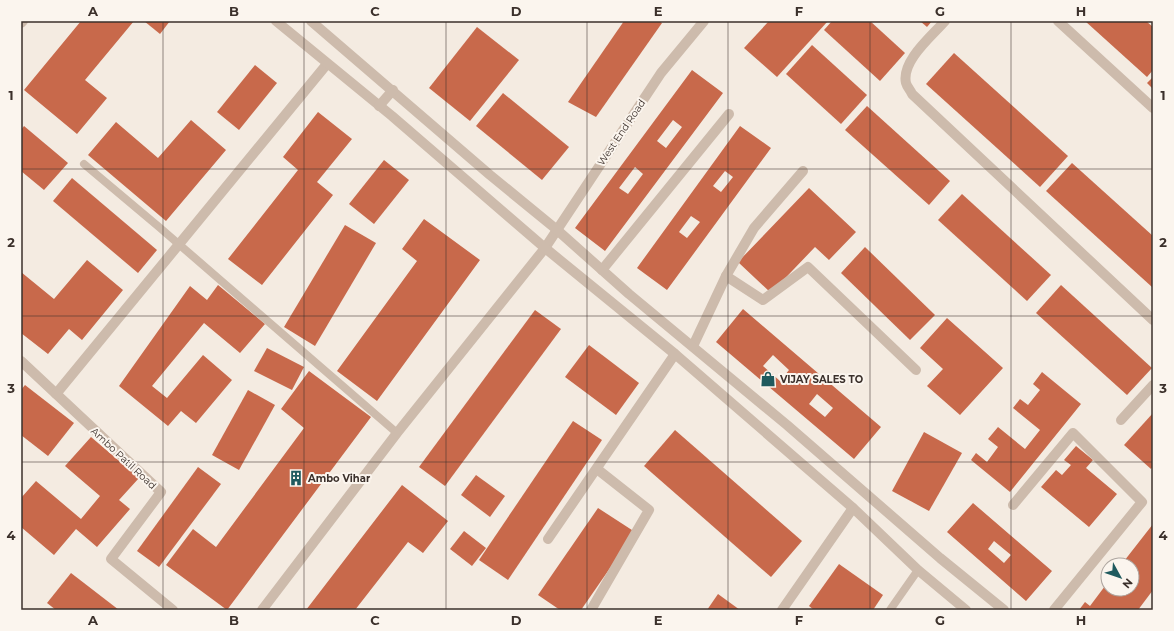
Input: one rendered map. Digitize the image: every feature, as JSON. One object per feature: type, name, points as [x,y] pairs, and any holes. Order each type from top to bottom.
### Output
[{"type":"street","points":[[276,21],[379,106],[545,248],[675,354],[853,508],[918,570],[966,610]]},
{"type":"street","points":[[311,21],[490,175],[799,435],[940,558],[1004,610]]},
{"type":"street","name":"West End Road","points":[[262,610],[397,433],[545,248],[556,229],[661,72],[704,21]]},
{"type":"street","points":[[945,21],[910,60],[906,72],[906,83],[912,94],[1153,320]]},
{"type":"street","points":[[1058,21],[1153,108]]},
{"type":"street","points":[[56,394],[327,64]]},
{"type":"street","points":[[379,106],[393,90]]},
{"type":"street","points":[[602,270],[729,114]]},
{"type":"street","points":[[693,346],[726,276],[754,228],[803,171]]},
{"type":"street","points":[[726,276],[763,300],[808,267],[916,370]]},
{"type":"street","points":[[548,539],[675,354]]},
{"type":"street","name":"Ambo Patil Road","points":[[21,361],[161,492],[111,559],[173,610]]},
{"type":"street","points":[[1121,420],[1153,385]]},
{"type":"street","points":[[1013,504],[1073,433],[1142,502],[1054,610]]},
{"type":"street","points":[[591,610],[649,510],[597,469]]},
{"type":"street","points":[[782,610],[853,508]]},
{"type":"lane","points":[[84,164],[397,433]]},
{"type":"lane","points":[[890,610],[918,570]]},
{"type":"building","points":[[81,21],[134,21],[85,80],[107,98],[77,134],[24,90]]},
{"type":"building","points":[[144,21],[170,21],[160,34]]},
{"type":"building","points":[[624,21],[659,21],[662,23],[596,117],[568,102]]},
{"type":"building","points":[[769,21],[828,21],[777,77],[744,48]]},
{"type":"building","points":[[832,21],[870,21],[905,53],[880,81],[824,30]]},
{"type":"building","points":[[920,21],[932,21],[927,27]]},
{"type":"building","points":[[1085,21],[1146,21],[1153,27],[1153,70],[1147,77]]},
{"type":"building","points":[[477,27],[519,60],[470,121],[429,88]]},
{"type":"building","points":[[812,45],[867,95],[841,124],[786,74]]},
{"type":"building","points":[[954,53],[1068,156],[1040,187],[926,84]]},
{"type":"building","points":[[255,65],[277,83],[239,130],[217,112]]},
{"type":"building","points":[[692,70],[723,93],[605,251],[575,228]],"holes":[[[673,120],[682,127],[666,148],[657,141]],[[635,167],[643,174],[628,194],[619,188]]]},
{"type":"building","points":[[1153,77],[1153,89],[1147,83]]},
{"type":"building","points":[[503,93],[569,147],[542,180],[476,126]]},
{"type":"building","points":[[867,106],[950,181],[929,205],[845,130]]},
{"type":"building","points":[[318,112],[352,139],[317,182],[333,195],[262,285],[228,259],[298,170],[283,157]]},
{"type":"building","points":[[191,120],[226,150],[166,221],[88,155],[116,122],[158,158]]},
{"type":"building","points":[[24,126],[68,163],[44,190],[21,171],[21,130]]},
{"type":"building","points":[[740,126],[771,148],[667,290],[637,268]],"holes":[[[725,171],[733,177],[721,192],[713,186]],[[691,216],[700,222],[687,238],[679,232]]]},
{"type":"building","points":[[384,160],[409,180],[374,224],[349,204]]},
{"type":"building","points":[[1072,163],[1153,236],[1152,287],[1046,191]]},
{"type":"building","points":[[72,178],[157,250],[138,273],[53,201]]},
{"type":"building","points":[[809,188],[856,232],[829,260],[815,247],[771,293],[738,262]]},
{"type":"building","points":[[962,194],[1051,275],[1027,301],[938,220]]},
{"type":"building","points":[[424,219],[480,260],[377,401],[337,371],[417,261],[402,249]]},
{"type":"building","points":[[345,225],[376,243],[315,346],[284,327]]},
{"type":"building","points":[[865,247],[935,315],[910,340],[841,273]]},
{"type":"building","points":[[87,260],[123,290],[82,340],[69,329],[48,354],[21,333],[21,272],[54,299]]},
{"type":"building","points":[[218,285],[265,324],[240,353],[204,323],[152,386],[167,398],[203,355],[232,380],[196,423],[181,411],[168,426],[119,386],[190,286],[207,300]]},
{"type":"building","points":[[1061,285],[1152,368],[1127,395],[1036,313]]},
{"type":"building","points":[[743,309],[881,427],[854,459],[716,342]],"holes":[[[773,355],[789,370],[780,381],[763,366]],[[817,394],[833,408],[825,417],[809,404]]]},
{"type":"building","points":[[535,310],[561,329],[445,486],[419,467]]},
{"type":"building","points":[[947,318],[1003,368],[960,415],[927,386],[943,369],[920,348]]},
{"type":"building","points":[[589,345],[639,383],[616,415],[565,377]]},
{"type":"building","points":[[267,348],[304,367],[292,390],[254,371]]},
{"type":"building","name":"Ambo Vihar","points":[[309,371],[371,417],[227,610],[166,565],[193,529],[216,547],[304,428],[281,409]]},
{"type":"building","points":[[1042,372],[1081,404],[1010,492],[971,460],[976,453],[987,462],[998,447],[988,439],[998,427],[1025,449],[1040,430],[1013,408],[1020,399],[1028,405],[1040,390],[1033,384]]},
{"type":"building","points":[[25,385],[74,423],[48,456],[21,435],[21,390]]},
{"type":"building","points":[[248,390],[275,405],[239,470],[212,455]]},
{"type":"building","points":[[1153,413],[1153,466],[1151,469],[1124,445]]},
{"type":"building","points":[[573,421],[602,440],[508,580],[479,560]]},
{"type":"building","points":[[675,430],[802,541],[771,577],[644,466]]},
{"type":"building","points":[[924,432],[962,453],[929,511],[892,491]]},
{"type":"building","points":[[91,437],[139,478],[119,500],[130,509],[97,547],[76,529],[54,555],[21,527],[21,498],[36,481],[81,519],[100,496],[65,466]]},
{"type":"building","points":[[1076,446],[1093,460],[1086,468],[1117,494],[1089,527],[1041,487],[1056,470],[1062,475],[1071,465],[1064,460]]},
{"type":"building","points":[[198,467],[221,484],[159,567],[137,551]]},
{"type":"building","points":[[476,475],[505,496],[490,517],[461,495]]},
{"type":"building","points":[[402,485],[448,521],[423,553],[408,542],[355,610],[306,610]]},
{"type":"building","points":[[973,503],[1052,571],[1026,601],[947,532]],"holes":[[[994,541],[1011,555],[1004,563],[988,549]]]},
{"type":"building","points":[[598,508],[635,532],[581,610],[560,610],[538,595]]},
{"type":"building","points":[[1153,524],[1153,590],[1138,610],[1079,610],[1085,602],[1090,606],[1100,593],[1100,597],[1140,597],[1140,557],[1127,557]]},
{"type":"building","points":[[464,531],[486,548],[472,566],[450,549]]},
{"type":"building","points":[[839,564],[883,595],[873,610],[814,610],[809,606]]},
{"type":"building","points":[[71,573],[119,610],[56,610],[47,603]]},
{"type":"building","points":[[718,594],[740,610],[707,610]]},
{"type":"place","name":"VIJAY SALES TO","points":[[768,379]]},
{"type":"place","name":"Ambo Vihar","points":[[296,478]]}]
